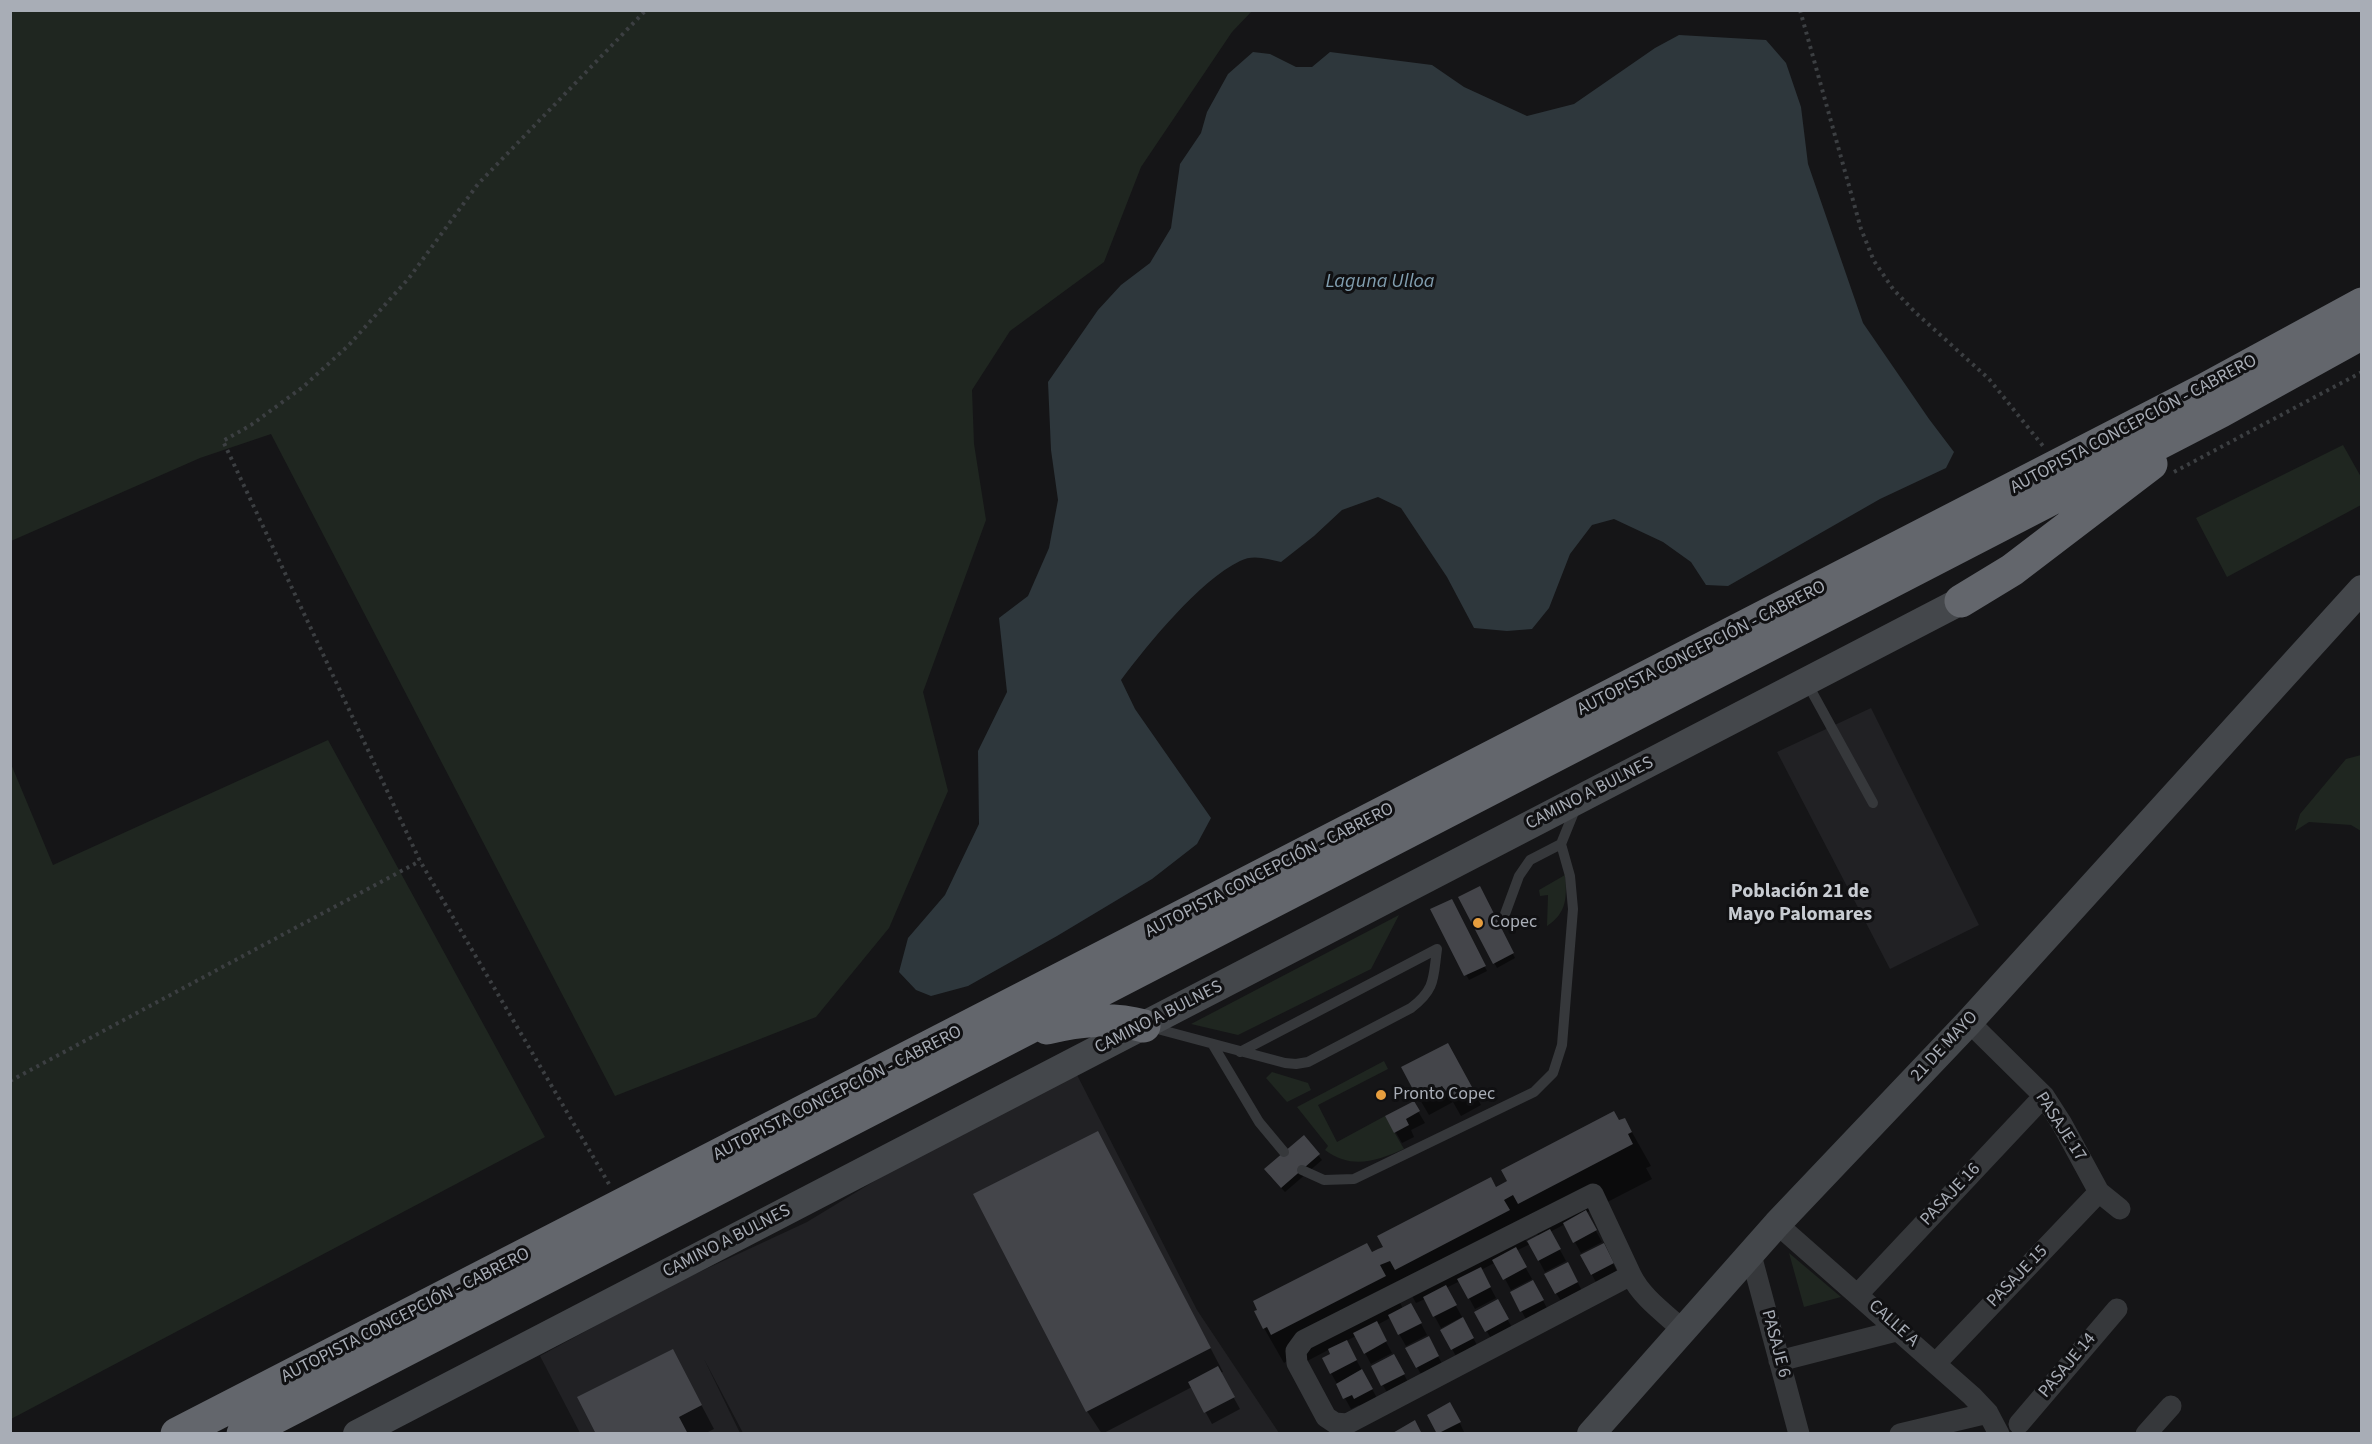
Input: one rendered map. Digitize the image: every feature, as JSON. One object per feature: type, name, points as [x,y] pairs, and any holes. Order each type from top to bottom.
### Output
[{"type":"highway","name":"AUTOPISTA CONCEPCIÓN - CABRERO","points":[[177,1434],[2204,390],[2361,304]]},
{"type":"highway","name":"AUTOPISTA CONCEPCIÓN - CABRERO","points":[[243,1434],[2221,411],[2361,333]]},
{"type":"highway","points":[[1961,601],[2012,570],[2221,411]]},
{"type":"highway","points":[[1010,1036],[1092,1020],[1125,1021],[1144,1026]]},
{"type":"street","name":"21 DE MAYO","points":[[1591,1434],[1777,1224],[1969,1022],[2361,590]]},
{"type":"street","name":"CAMINO A BULNES","points":[[357,1434],[1961,601]]},
{"type":"street","name":"PASAJE 17","points":[[1969,1022],[2044,1096],[2099,1192],[2120,1209]]},
{"type":"street","name":"PASAJE 16","points":[[1858,1294],[2044,1096]]},
{"type":"street","name":"PASAJE 15","points":[[1936,1363],[2099,1192]]},
{"type":"street","points":[[1631,1275],[1347,1424],[1335,1423],[1326,1417],[1297,1362],[1296,1351],[1304,1340],[1593,1194],[1631,1275],[1644,1295],[1684,1331]]},
{"type":"street","name":"CALLE A","points":[[1777,1224],[1936,1363],[1988,1413],[1999,1434]]},
{"type":"street","name":"PASAJE 6","points":[[1751,1255],[1799,1434]]},
{"type":"street","name":"PASAJE 14","points":[[2024,1429],[2117,1309]]},
{"type":"street","points":[[1779,1361],[1899,1330]]},
{"type":"street","points":[[2146,1434],[2171,1406]]},
{"type":"street","points":[[1900,1434],[1988,1413],[2024,1429]]},
{"type":"lane","points":[[1807,683],[1873,803]]},
{"type":"lane","points":[[1302,1170],[1324,1180],[1354,1179],[1534,1092],[1545,1083],[1561,1054],[1574,909],[1570,876],[1561,844],[1578,801]]},
{"type":"lane","points":[[1505,914],[1519,876],[1530,860],[1561,844]]},
{"type":"lane","points":[[1144,1026],[1240,1052],[1296,1064],[1308,1062],[1411,1008],[1423,999],[1432,986],[1437,949],[1240,1052]]},
{"type":"lane","points":[[1213,1046],[1259,1122],[1284,1152]]},
{"type":"path","points":[[622,1206],[420,861],[223,441],[295,393],[349,345],[408,278],[478,184],[646,10]]},
{"type":"path","points":[[1800,10],[1861,229],[1874,261],[1893,289],[1915,312],[1989,379],[2059,465]]},
{"type":"path","points":[[10,1081],[420,861]]},
{"type":"shaded area","points":[[11,10],[1252,11],[1232,32],[1141,167],[1104,262],[1010,331],[972,390],[974,444],[986,520],[923,692],[948,791],[889,928],[816,1017],[615,1096],[271,434],[200,458],[11,541]]},
{"type":"shaded area","points":[[2343,445],[2361,477],[2361,505],[2227,577],[2196,518]]},
{"type":"shaded area","points":[[1871,708],[1979,925],[1890,969],[1777,752]]},
{"type":"shaded area","points":[[328,740],[545,1137],[11,1419],[11,764],[53,865]]},
{"type":"shaded area","points":[[2361,755],[2361,831],[2351,825],[2309,822],[2295,831],[2300,814],[2346,759]]},
{"type":"shaded area","points":[[1565,875],[1566,890],[1562,910],[1559,916],[1547,926],[1548,895],[1540,896],[1539,890]]},
{"type":"shaded area","points":[[1399,915],[1371,969],[1238,1035],[1191,1024]]},
{"type":"shaded area","points":[[1384,1061],[1388,1069],[1318,1105],[1337,1142],[1385,1116],[1404,1149],[1364,1162],[1354,1162],[1335,1156],[1325,1150],[1328,1146],[1297,1107]]},
{"type":"shaded area","points":[[1075,1071],[1197,1310],[1279,1433],[743,1433],[704,1359],[740,1433],[580,1433],[540,1356],[667,1287],[807,1222],[937,1143]]},
{"type":"shaded area","points":[[1272,1072],[1308,1083],[1311,1090],[1287,1102],[1266,1078]]},
{"type":"shaded area","points":[[1789,1253],[1841,1297],[1804,1307]]},
{"type":"water","name":"Laguna Ulloa","points":[[1679,35],[1766,40],[1786,63],[1801,107],[1808,164],[1863,323],[1954,452],[1946,468],[1880,499],[1728,586],[1706,585],[1691,562],[1663,542],[1614,519],[1592,525],[1570,554],[1549,608],[1532,629],[1507,631],[1474,628],[1447,577],[1401,508],[1378,497],[1342,510],[1281,562],[1255,557],[1240,561],[1208,583],[1176,614],[1121,680],[1135,709],[1211,818],[1197,844],[1152,879],[968,986],[931,996],[916,990],[899,972],[908,938],[945,895],[979,824],[978,751],[1007,692],[999,618],[1028,596],[1049,548],[1058,500],[1051,450],[1048,382],[1098,310],[1121,285],[1150,263],[1171,228],[1180,164],[1201,133],[1207,112],[1228,74],[1253,52],[1270,54],[1296,67],[1312,67],[1330,52],[1432,65],[1464,87],[1527,116],[1574,104],[1655,48]]},
{"type":"building","points":[[1480,886],[1514,953],[1493,964],[1458,897]]},
{"type":"building","points":[[1452,899],[1486,966],[1464,976],[1430,909]]},
{"type":"building","points":[[1448,1043],[1472,1087],[1450,1099],[1442,1086],[1418,1099],[1401,1067]]},
{"type":"building","points":[[1414,1101],[1420,1111],[1406,1119],[1409,1125],[1394,1133],[1385,1116]]},
{"type":"building","points":[[1614,1111],[1619,1120],[1625,1118],[1632,1132],[1628,1134],[1633,1144],[1518,1204],[1513,1195],[1504,1200],[1510,1210],[1395,1270],[1390,1261],[1380,1265],[1386,1276],[1271,1335],[1267,1327],[1263,1329],[1254,1311],[1257,1310],[1253,1301],[1367,1243],[1372,1252],[1383,1247],[1377,1236],[1491,1177],[1496,1187],[1507,1181],[1501,1170]]},
{"type":"building","points":[[1098,1131],[1211,1348],[1086,1412],[973,1194]]},
{"type":"building","points":[[1304,1135],[1320,1154],[1281,1188],[1264,1169]]},
{"type":"building","points":[[1586,1210],[1597,1230],[1573,1243],[1563,1223]]},
{"type":"building","points":[[1550,1229],[1561,1249],[1538,1261],[1527,1241]]},
{"type":"building","points":[[1604,1243],[1614,1263],[1591,1275],[1580,1255]]},
{"type":"building","points":[[1516,1247],[1527,1267],[1503,1280],[1492,1260]]},
{"type":"building","points":[[1568,1262],[1578,1282],[1555,1294],[1544,1274]]},
{"type":"building","points":[[1481,1267],[1491,1287],[1468,1299],[1457,1279]]},
{"type":"building","points":[[1533,1280],[1544,1300],[1520,1312],[1510,1292]]},
{"type":"building","points":[[1446,1285],[1457,1305],[1433,1317],[1423,1297]]},
{"type":"building","points":[[1498,1299],[1509,1319],[1485,1332],[1474,1312]]},
{"type":"building","points":[[1411,1303],[1422,1323],[1398,1335],[1388,1315]]},
{"type":"building","points":[[1463,1317],[1474,1338],[1451,1350],[1440,1330]]},
{"type":"building","points":[[1377,1321],[1387,1341],[1364,1354],[1353,1333]]},
{"type":"building","points":[[1429,1336],[1439,1356],[1416,1368],[1405,1348]]},
{"type":"building","points":[[1347,1340],[1357,1360],[1330,1374],[1322,1358],[1330,1354],[1328,1349]]},
{"type":"building","points":[[673,1349],[702,1405],[679,1417],[688,1434],[596,1434],[577,1397]]},
{"type":"building","points":[[1394,1354],[1405,1374],[1381,1386],[1371,1366]]},
{"type":"building","points":[[1218,1366],[1235,1397],[1204,1413],[1188,1382]]},
{"type":"building","points":[[1362,1369],[1373,1389],[1354,1399],[1352,1395],[1343,1399],[1336,1384]]},
{"type":"building","points":[[1450,1402],[1461,1422],[1437,1434],[1427,1415]]},
{"type":"building","points":[[1415,1420],[1422,1434],[1391,1434]]},
{"type":"place","name":"Copec","points":[[1478,923]]},
{"type":"place","name":"Pronto Copec","points":[[1381,1095]]},
{"type":"district","name":"Población 21 de Mayo Palomares","points":[[1800,904]]}]
